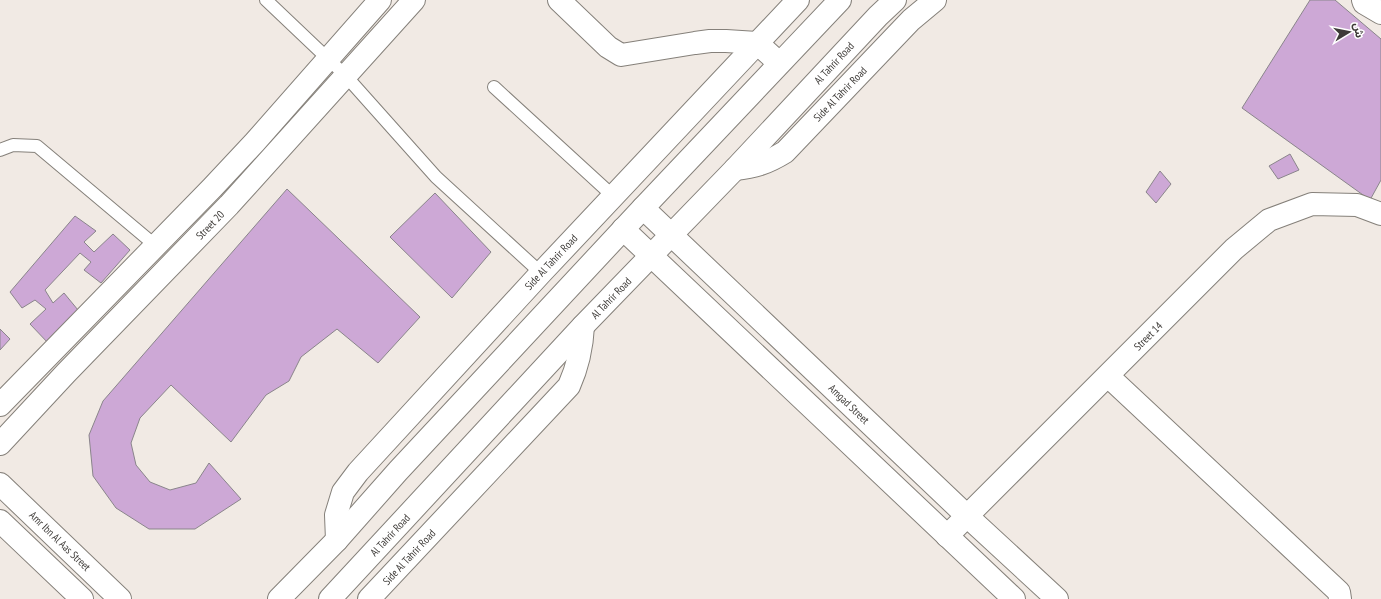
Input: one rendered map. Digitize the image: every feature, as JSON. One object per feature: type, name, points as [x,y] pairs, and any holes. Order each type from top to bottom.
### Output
[{"type":"street","points":[[0,405],[156,246],[255,142],[327,58],[380,0]]},
{"type":"street","name":"Street 20","points":[[0,444],[66,373],[234,199],[414,0]]},
{"type":"street","points":[[559,0],[608,47],[621,55],[670,46],[710,41],[757,44],[779,63]]},
{"type":"street","name":"Side Al Tahrir Road","points":[[337,540],[336,515],[343,492],[358,472],[541,273],[798,0]]},
{"type":"street","points":[[279,599],[337,540],[398,471],[642,208],[840,0]]},
{"type":"street","name":"Al Tahrir Road","points":[[330,599],[584,326],[735,169],[878,16],[895,0]]},
{"type":"street","name":"Side Al Tahrir Road","points":[[735,169],[753,167],[770,161],[785,152],[911,20],[935,0]]},
{"type":"street","points":[[1363,0],[1364,3],[1381,14]]},
{"type":"street","name":"Street 14","points":[[947,536],[1234,249],[1269,220],[1312,204],[1357,204],[1381,214]]},
{"type":"street","name":"Amgad Street","points":[[642,208],[672,234],[967,516],[1057,599]]},
{"type":"street","points":[[623,229],[1014,599]]},
{"type":"street","name":"Side Al Tahrir Road","points":[[369,599],[569,386],[577,367],[582,347],[584,326]]},
{"type":"street","points":[[1108,376],[1339,592],[1340,599]]},
{"type":"street","name":"Amr Ibn Al Aas Street","points":[[0,484],[120,599]]},
{"type":"street","points":[[0,521],[82,599]]},
{"type":"lane","points":[[266,0],[345,75],[436,177],[541,273]]},
{"type":"lane","points":[[494,88],[613,196]]},
{"type":"lane","points":[[0,150],[13,145],[37,146],[156,246]]},
{"type":"building","points":[[1310,0],[1335,0],[1381,39],[1381,180],[1370,200],[1242,108]]},
{"type":"building","points":[[1290,154],[1299,170],[1278,179],[1269,166]]},
{"type":"building","points":[[1160,171],[1171,184],[1156,203],[1146,192]]},
{"type":"building","points":[[287,189],[420,317],[378,363],[337,329],[301,357],[289,381],[266,395],[231,442],[171,385],[140,418],[131,443],[136,465],[150,482],[170,490],[196,483],[209,463],[241,499],[195,529],[149,529],[116,508],[93,476],[89,435],[103,401]]},
{"type":"building","points":[[435,193],[491,252],[452,298],[390,237]]},
{"type":"building","points":[[75,216],[96,231],[84,242],[94,252],[113,234],[130,250],[101,283],[84,270],[91,262],[80,253],[45,290],[53,303],[64,293],[78,310],[49,344],[30,324],[46,309],[35,300],[22,308],[10,292]]},
{"type":"building","points":[[0,329],[10,339],[0,350]]}]
